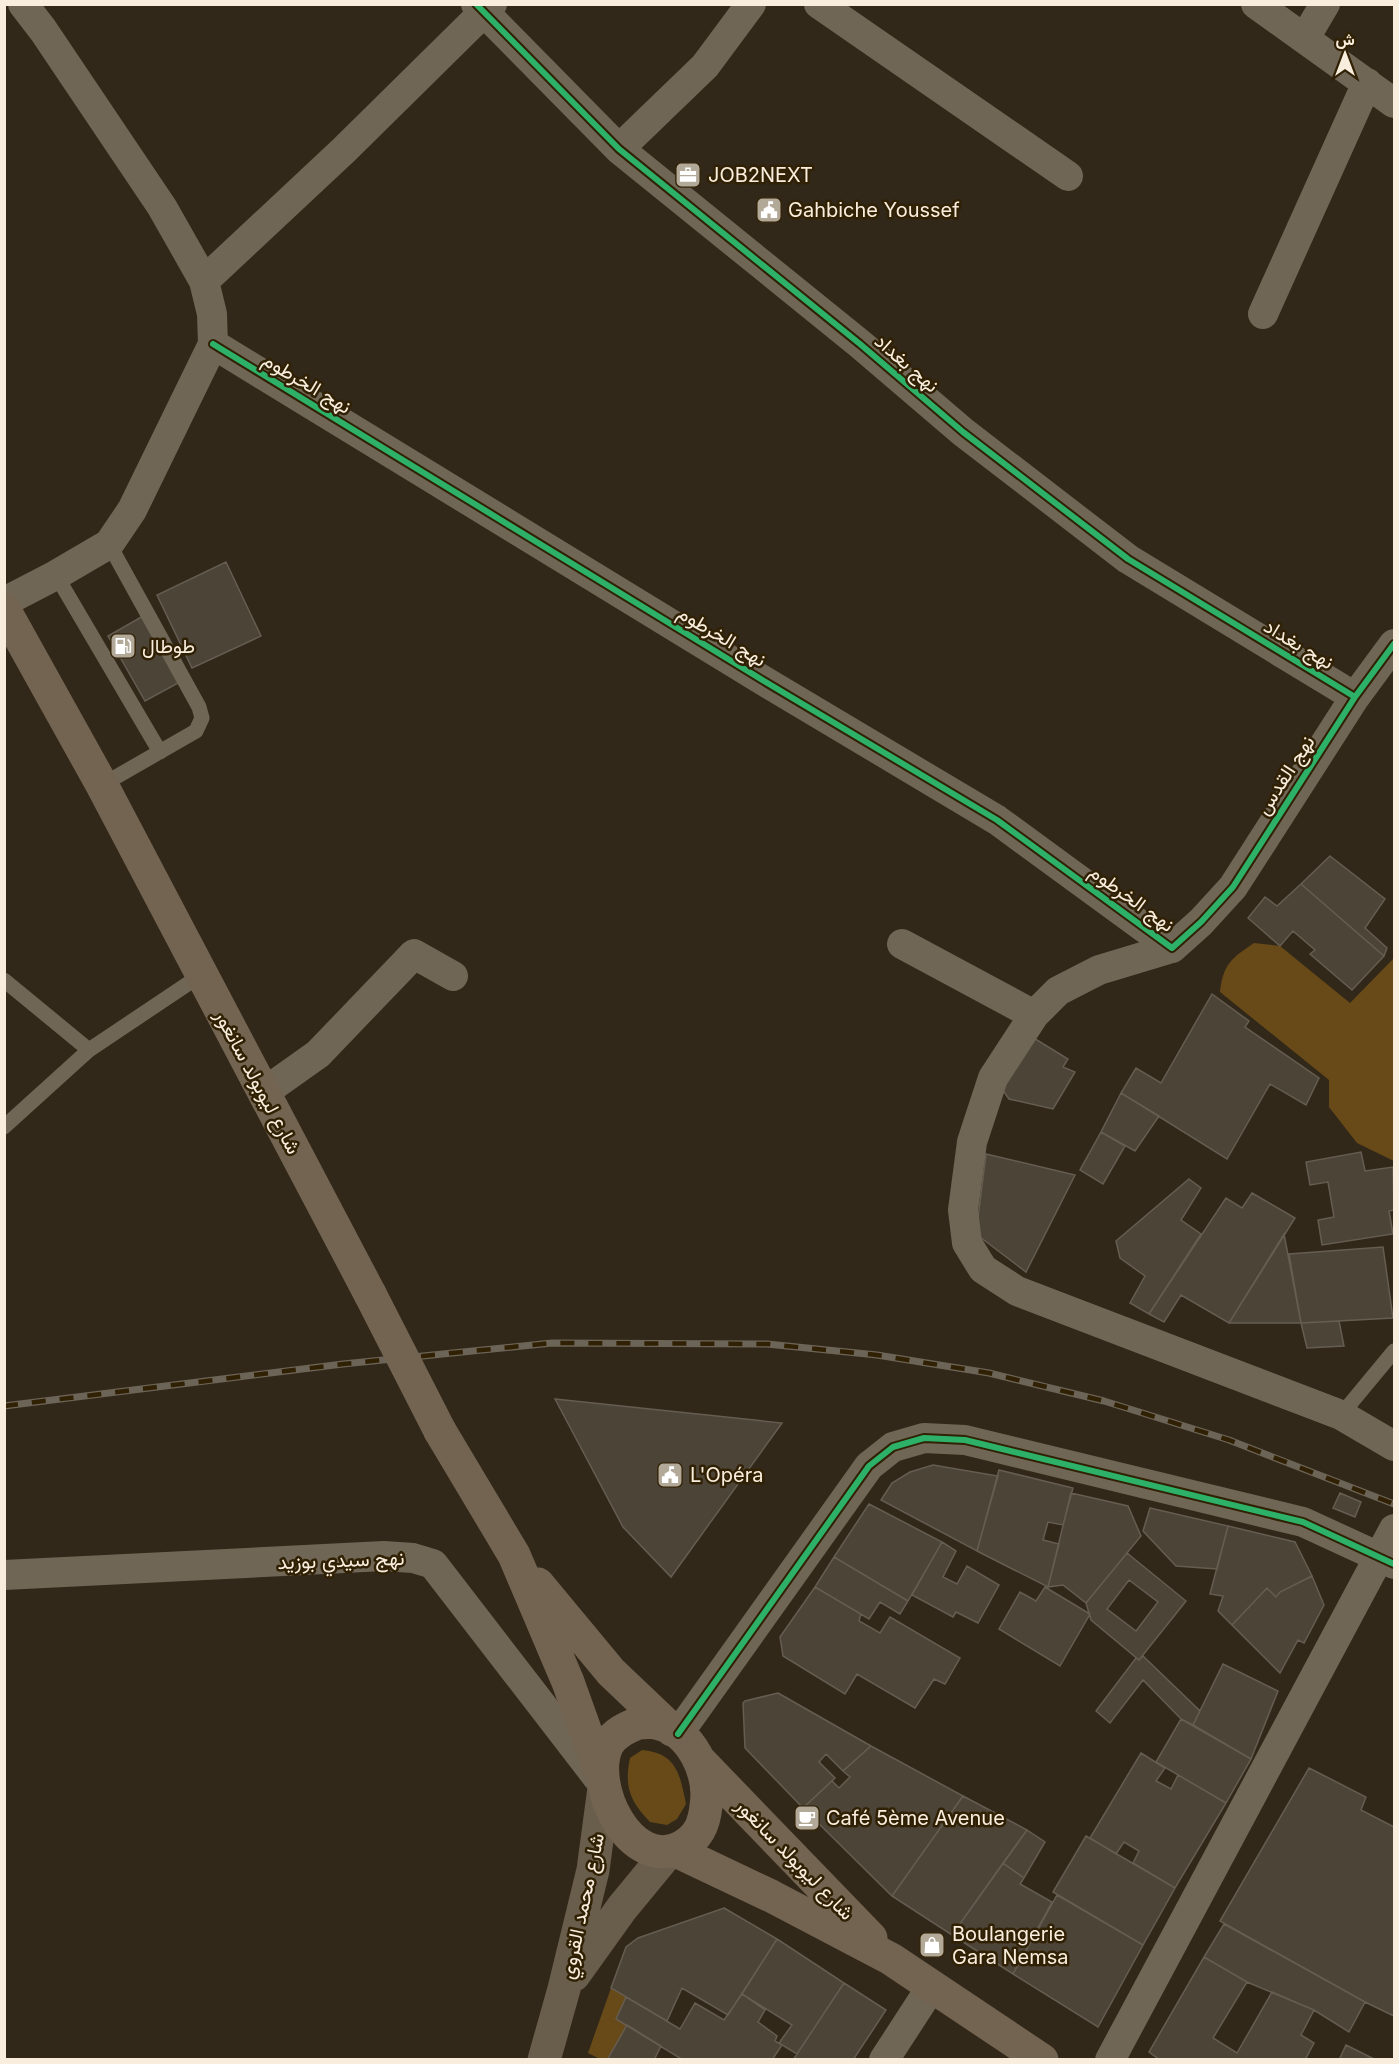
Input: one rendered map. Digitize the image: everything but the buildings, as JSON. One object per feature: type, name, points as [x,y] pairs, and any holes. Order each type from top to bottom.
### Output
[{"type":"main road","name":"شارع ليوبولد سانغور","points":[[4,609],[102,785],[440,1431],[514,1555],[568,1682],[609,1805],[618,1821],[641,1845],[655,1850],[672,1851],[771,1896],[891,1959],[1042,2060]]},
{"type":"main road","name":"شارع ليوبولد سانغور","points":[[514,1555],[611,1672],[675,1732],[699,1760],[891,1959]]},
{"type":"main road","points":[[603,1783],[603,1760],[609,1743],[621,1730],[638,1724],[656,1723],[675,1732]]},
{"type":"main road","name":"شارع ليوبولد سانغور","points":[[672,1851],[690,1842],[701,1829],[708,1795],[705,1776],[699,1760]]},
{"type":"main road","name":"شارع محمد القروي","points":[[544,2060],[594,1870],[603,1783]]},
{"type":"main road","name":"شارع محمد القروي","points":[[564,1989],[622,1908],[672,1851]]},
{"type":"street","points":[[4,602],[109,544],[132,510],[213,344],[212,314],[204,281],[162,207],[43,30],[23,4]]},
{"type":"street","points":[[619,149],[705,66],[751,4]]},
{"type":"street","points":[[819,4],[1068,176]]},
{"type":"street","points":[[1256,4],[1395,103]]},
{"type":"street","points":[[1305,38],[1325,4]]},
{"type":"street","points":[[204,281],[344,150],[484,7]]},
{"type":"street","name":"نهج بغداد","points":[[484,7],[619,149],[843,330],[963,432],[1128,559],[1355,697]]},
{"type":"street","points":[[1263,314],[1367,83]]},
{"type":"street","name":"نهج الخرطوم","points":[[213,344],[774,687],[997,820],[1172,948],[1201,922]]},
{"type":"street","name":"نهج القدس","points":[[1201,922],[1233,887],[1355,697],[1395,644]]},
{"type":"street","points":[[902,944],[1035,1015]]},
{"type":"street","points":[[1172,948],[1098,970],[1058,991],[1035,1015],[993,1078],[972,1142],[963,1210],[967,1243],[983,1269],[1017,1291],[1341,1415],[1395,1446]]},
{"type":"street","points":[[263,1093],[318,1054],[414,954],[453,976]]},
{"type":"street","points":[[675,1732],[869,1466],[893,1448],[924,1438],[965,1440],[1303,1522],[1387,1560]]},
{"type":"street","points":[[1110,2060],[1387,1560],[1395,1529]]},
{"type":"street","name":"نهج سيدي بوزيد","points":[[4,1575],[384,1556],[413,1557],[433,1564],[603,1783]]},
{"type":"street","points":[[884,2060],[932,1986]]},
{"type":"lane","points":[[102,785],[196,731],[202,718],[199,707],[109,544]]},
{"type":"lane","points":[[56,575],[160,752]]},
{"type":"lane","points":[[4,1127],[89,1050],[201,975]]},
{"type":"lane","points":[[4,980],[89,1050]]},
{"type":"lane","points":[[1341,1415],[1395,1351]]},
{"type":"shaded area","points":[[1254,943],[1280,946],[1350,1003],[1394,958],[1394,1161],[1357,1143],[1329,1107],[1329,1080],[1220,992],[1226,968],[1240,953]]},
{"type":"shaded area","points":[[642,1750],[654,1752],[670,1761],[682,1784],[686,1804],[677,1819],[667,1825],[650,1822],[630,1793],[628,1768],[630,1758]]},
{"type":"shaded area","points":[[611,1988],[626,1997],[616,2019],[627,2025],[607,2059],[600,2059],[588,2053]]},
{"type":"railway","points":[[4,1406],[343,1364],[552,1343],[767,1344],[877,1355],[989,1373],[1104,1401],[1229,1440],[1394,1504]]},
{"type":"cycle path","points":[[476,4],[619,149],[860,344],[963,432],[1128,559],[1355,697]]},
{"type":"cycle path","points":[[213,344],[764,681],[997,820],[1172,948],[1201,922],[1233,887],[1355,697],[1394,644]]},
{"type":"cycle path","points":[[678,1734],[869,1466],[893,1447],[924,1438],[965,1440],[1303,1522],[1394,1564]]},
{"type":"place","name":"JOB2NEXT","points":[[688,175]]},
{"type":"place","name":"Gahbiche Youssef","points":[[769,210]]},
{"type":"place","name":"طوطال","points":[[123,646]]},
{"type":"place","name":"L'Opéra","points":[[670,1475]]},
{"type":"place","name":"Café 5ème Avenue","points":[[807,1818]]},
{"type":"place","name":"Boulangerie Gara Nemsa","points":[[932,1945]]}]
